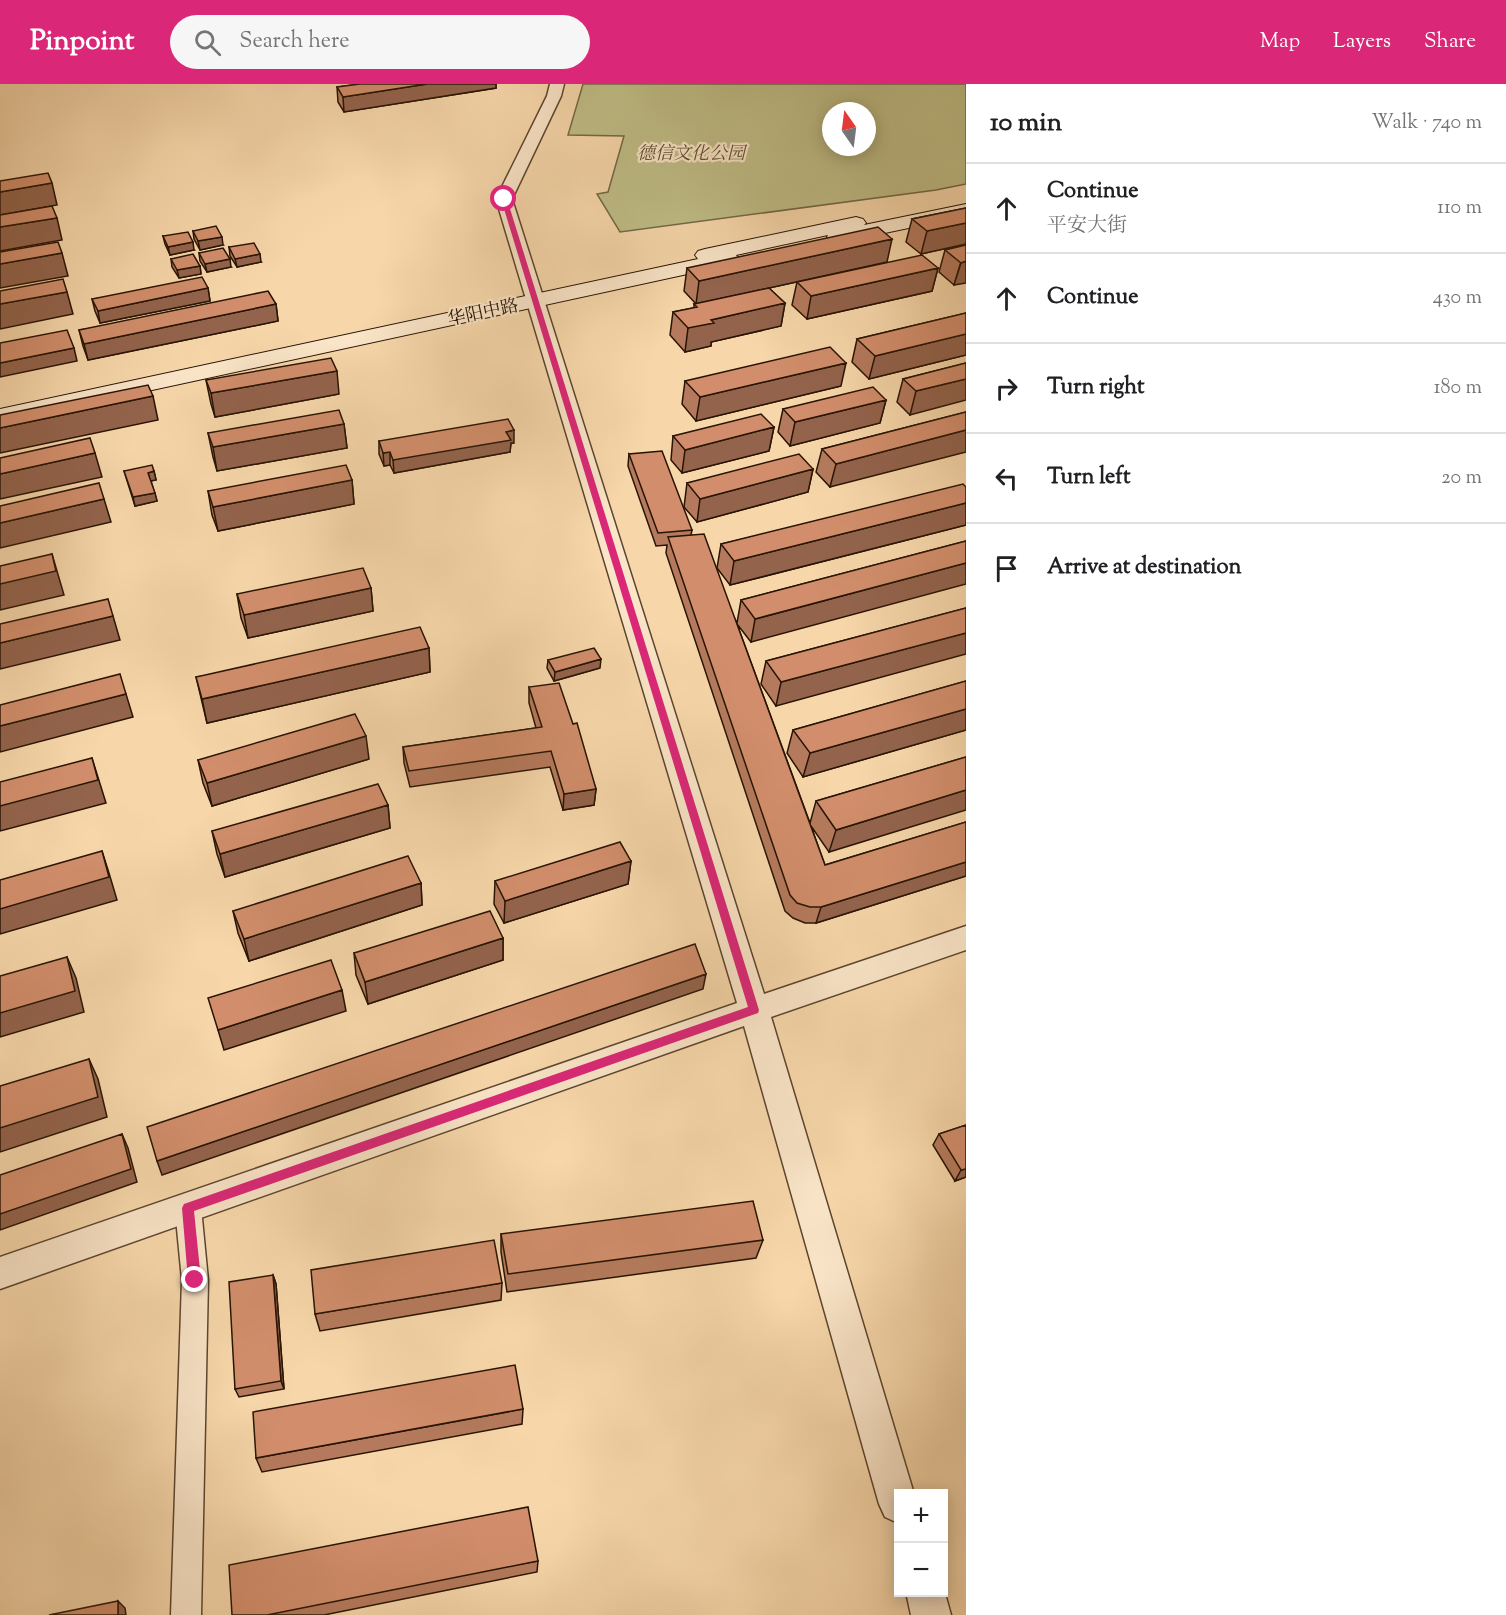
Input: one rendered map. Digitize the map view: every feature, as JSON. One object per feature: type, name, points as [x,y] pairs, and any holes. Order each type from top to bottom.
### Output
[{"type":"main road","name":"华阳中路","points":[[0,416],[966,201]]},
{"type":"main road","name":"华阳中路","points":[[0,405],[966,210]]},
{"type":"street","points":[[557,84],[554,96],[504,199],[754,1010],[894,1490]]},
{"type":"street","points":[[0,1274],[754,1010],[966,939]]},
{"type":"street","points":[[186,1615],[195,1280],[188,1208]]},
{"type":"street","points":[[925,1597],[931,1615]]},
{"type":"green space","name":"德信文化公园","points":[[583,84],[966,84],[966,184],[936,190],[620,232],[597,194],[608,192],[624,136],[568,135]]},
{"type":"building","points":[[360,84],[427,84],[343,97],[337,87]]},
{"type":"building","points":[[48,173],[52,183],[0,192],[0,181]]},
{"type":"building","points":[[52,206],[57,218],[0,227],[0,215]]},
{"type":"building","points":[[966,208],[966,223],[927,231],[912,219]]},
{"type":"building","points":[[216,226],[222,237],[198,241],[193,231]]},
{"type":"building","points":[[878,227],[892,239],[699,281],[687,268]]},
{"type":"building","points":[[188,232],[193,242],[168,247],[163,236]]},
{"type":"building","points":[[58,242],[62,253],[0,264],[0,252]]},
{"type":"building","points":[[254,243],[260,254],[235,259],[229,247]]},
{"type":"building","points":[[966,245],[966,261],[961,263],[945,250]]},
{"type":"building","points":[[223,248],[230,259],[205,264],[199,253]]},
{"type":"building","points":[[193,254],[200,266],[177,270],[171,259]]},
{"type":"building","points":[[922,255],[938,268],[811,296],[797,282]]},
{"type":"building","points":[[202,277],[208,288],[98,311],[92,299]]},
{"type":"building","points":[[63,279],[67,292],[0,304],[0,291]]},
{"type":"building","points":[[769,288],[785,303],[711,320],[714,323],[688,328],[673,312],[697,307],[694,304]]},
{"type":"building","points":[[268,291],[276,304],[84,344],[79,330]]},
{"type":"building","points":[[966,313],[966,334],[875,356],[857,339]]},
{"type":"building","points":[[67,330],[74,348],[0,363],[0,343]]},
{"type":"building","points":[[830,347],[846,363],[700,397],[685,381]]},
{"type":"building","points":[[331,358],[337,371],[211,393],[206,380]]},
{"type":"building","points":[[966,363],[966,379],[916,391],[903,379]]},
{"type":"building","points":[[148,385],[153,396],[0,428],[0,415]]},
{"type":"building","points":[[873,387],[886,400],[795,422],[783,409]]},
{"type":"building","points":[[339,410],[344,424],[213,447],[208,433]]},
{"type":"building","points":[[966,412],[966,430],[836,464],[822,449]]},
{"type":"building","points":[[761,414],[774,427],[685,450],[673,436]]},
{"type":"building","points":[[508,419],[514,430],[506,432],[511,440],[393,460],[390,452],[383,453],[379,441]]},
{"type":"building","points":[[90,438],[95,453],[0,474],[0,458]]},
{"type":"building","points":[[662,451],[692,530],[658,533],[629,454]]},
{"type":"building","points":[[799,454],[813,469],[700,499],[687,483]]},
{"type":"building","points":[[152,465],[154,471],[148,473],[155,493],[133,497],[124,471]]},
{"type":"building","points":[[346,465],[352,480],[213,507],[208,491]]},
{"type":"building","points":[[99,483],[104,499],[0,523],[0,506]]},
{"type":"building","points":[[963,484],[966,487],[966,503],[734,561],[721,544]]},
{"type":"building","points":[[704,534],[825,865],[966,822],[966,862],[821,907],[810,907],[797,903],[790,895],[668,537]]},
{"type":"building","points":[[966,541],[966,563],[755,619],[741,600]]},
{"type":"building","points":[[52,554],[56,571],[0,584],[0,566]]},
{"type":"building","points":[[363,568],[371,588],[244,615],[237,594]]},
{"type":"building","points":[[108,599],[113,616],[0,643],[0,624]]},
{"type":"building","points":[[966,608],[966,633],[781,682],[766,661]]},
{"type":"building","points":[[420,627],[429,648],[202,699],[196,677]]},
{"type":"building","points":[[594,648],[601,659],[555,672],[548,660]]},
{"type":"building","points":[[120,674],[126,694],[0,726],[0,705]]},
{"type":"building","points":[[966,681],[966,709],[810,753],[793,730]]},
{"type":"building","points":[[559,683],[573,724],[577,723],[596,789],[564,794],[551,751],[409,771],[403,747],[542,727],[529,687]]},
{"type":"building","points":[[355,714],[366,736],[207,783],[198,760]]},
{"type":"building","points":[[966,757],[966,790],[836,830],[816,801]]},
{"type":"building","points":[[92,758],[98,780],[0,806],[0,782]]},
{"type":"building","points":[[378,784],[388,805],[220,854],[212,831]]},
{"type":"building","points":[[620,842],[631,861],[505,901],[495,881]]},
{"type":"building","points":[[102,851],[109,877],[0,909],[0,880]]},
{"type":"building","points":[[408,856],[421,883],[244,939],[233,911]]},
{"type":"building","points":[[490,911],[503,938],[365,982],[354,953]]},
{"type":"building","points":[[695,944],[706,974],[157,1161],[147,1127]]},
{"type":"building","points":[[67,957],[75,991],[0,1013],[0,976]]},
{"type":"building","points":[[331,960],[342,990],[218,1030],[208,998]]},
{"type":"building","points":[[89,1059],[98,1097],[0,1128],[0,1086]]},
{"type":"building","points":[[966,1125],[966,1169],[961,1170],[939,1134]]},
{"type":"building","points":[[122,1134],[131,1169],[0,1214],[0,1175]]},
{"type":"building","points":[[753,1201],[763,1240],[508,1274],[501,1234]]},
{"type":"building","points":[[494,1240],[502,1283],[315,1314],[311,1270]]},
{"type":"building","points":[[273,1275],[281,1381],[235,1389],[229,1282]]},
{"type":"building","points":[[515,1365],[523,1409],[256,1458],[253,1412]]},
{"type":"building","points":[[528,1507],[538,1561],[267,1615],[232,1615],[229,1565]]},
{"type":"building","points":[[118,1601],[118,1615],[49,1615]]},
{"type":"route","points":[[195,1280],[188,1208],[754,1010],[504,199]]}]
